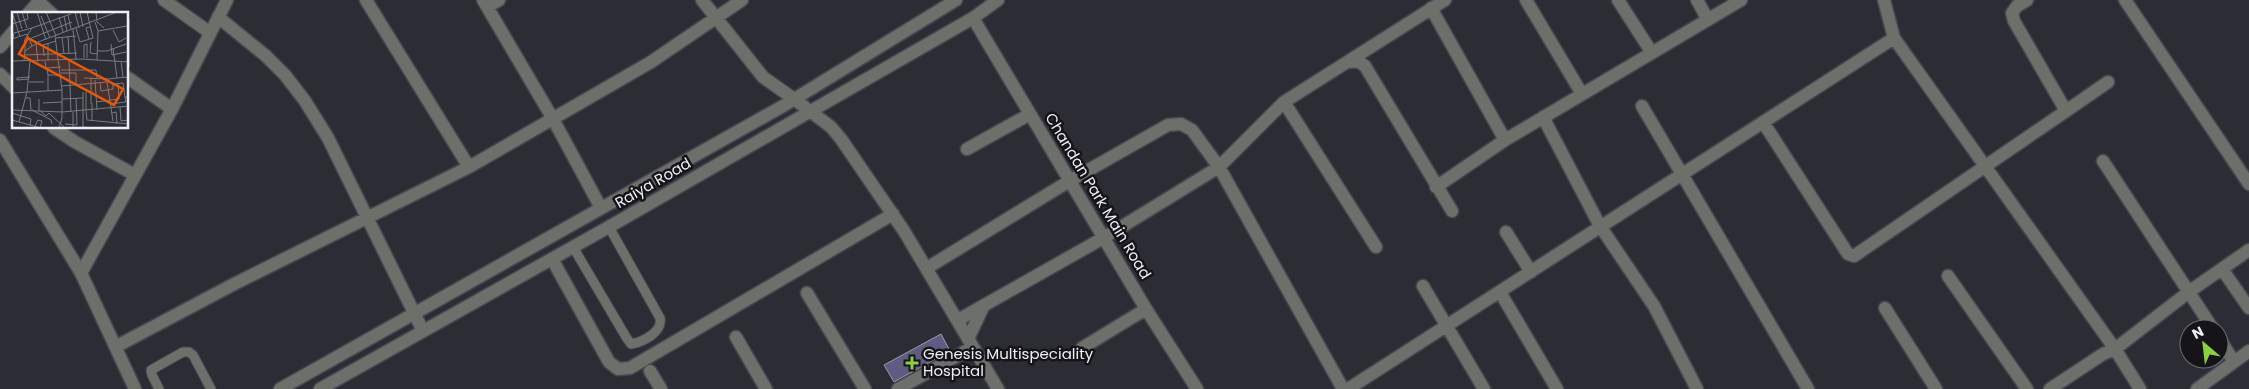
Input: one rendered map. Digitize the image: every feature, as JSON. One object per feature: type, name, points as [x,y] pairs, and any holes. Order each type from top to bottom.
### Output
[{"type":"street","points":[[29,12],[38,0],[50,12]]},
{"type":"street","points":[[164,0],[209,32]]},
{"type":"street","points":[[81,273],[172,109],[209,32],[227,0]]},
{"type":"street","points":[[366,0],[469,167]]},
{"type":"street","points":[[499,0],[485,4],[553,119],[601,208]]},
{"type":"street","points":[[702,0],[763,77],[811,111],[841,139],[893,214],[927,268],[998,389]]},
{"type":"street","points":[[116,346],[236,283],[469,167],[651,62],[742,0]]},
{"type":"street","name":"Raiya Road","points":[[280,389],[794,99],[956,0]]},
{"type":"street","name":"Raiya Road","points":[[320,389],[609,227],[973,18],[998,0]]},
{"type":"street","points":[[958,320],[1105,237],[1219,168],[1284,102],[1445,0]]},
{"type":"street","points":[[1526,0],[1582,94]]},
{"type":"street","points":[[1618,0],[1652,53]]},
{"type":"street","points":[[1697,0],[1708,20]]},
{"type":"street","points":[[1436,187],[1505,140],[1741,0]]},
{"type":"street","points":[[1884,0],[1894,38],[2115,349],[2140,389]]},
{"type":"street","points":[[2027,0],[2017,6],[2012,13],[2014,21],[2066,111]]},
{"type":"street","points":[[2125,0],[2249,184]]},
{"type":"street","points":[[1431,8],[1505,140]]},
{"type":"street","points":[[218,18],[285,75],[305,101],[328,138],[423,331]]},
{"type":"street","name":"Chandan Park Main Road","points":[[973,18],[1105,237],[1146,309],[1198,389]]},
{"type":"street","points":[[0,47],[12,33]]},
{"type":"street","points":[[1348,389],[1894,38]]},
{"type":"street","points":[[1349,62],[1358,61],[1365,66],[1452,212]]},
{"type":"street","points":[[0,74],[12,86]]},
{"type":"street","points":[[129,79],[172,109]]},
{"type":"street","points":[[1764,122],[1848,254],[1854,256],[2108,82]]},
{"type":"street","points":[[1284,102],[1376,247]]},
{"type":"street","points":[[1642,106],[1808,389]]},
{"type":"street","points":[[967,149],[1030,114]]},
{"type":"street","points":[[1543,117],[1600,226],[1654,306],[1697,389]]},
{"type":"street","points":[[927,268],[1071,180],[1168,125],[1181,124],[1192,130],[1219,168],[1343,389]]},
{"type":"street","points":[[55,129],[74,142],[135,175]]},
{"type":"street","points":[[0,140],[81,273],[135,389]]},
{"type":"street","points":[[2103,161],[2207,319]]},
{"type":"street","points":[[552,259],[609,362],[618,369],[630,368],[893,214]]},
{"type":"street","points":[[1506,232],[1531,272]]},
{"type":"street","points":[[2050,389],[2103,354],[2115,349],[2190,291],[2249,250]]},
{"type":"street","points":[[2222,269],[2249,308]]},
{"type":"street","points":[[1948,276],[2027,389]]},
{"type":"street","points":[[1423,286],[1484,389]]},
{"type":"street","points":[[1500,292],[1557,389]]},
{"type":"street","points":[[807,293],[865,389]]},
{"type":"street","points":[[898,389],[971,343],[984,305]]},
{"type":"street","points":[[1885,308],[1936,389]]},
{"type":"street","points":[[1082,348],[1146,309]]},
{"type":"street","points":[[736,337],[766,389]]},
{"type":"street","points":[[2197,389],[2249,351]]},
{"type":"street","points":[[2229,354],[2234,362]]},
{"type":"street","points":[[650,371],[661,389]]},
{"type":"lane","points":[[573,247],[626,337],[631,344],[638,343],[659,330],[660,318],[609,227]]},
{"type":"lane","points":[[159,389],[151,370],[184,352],[189,352],[193,355],[211,389]]},
{"type":"building","points":[[941,334],[950,351],[894,382],[884,365]]},
{"type":"place","name":"Genesis Multispeciality Hospital","points":[[912,363]]}]
